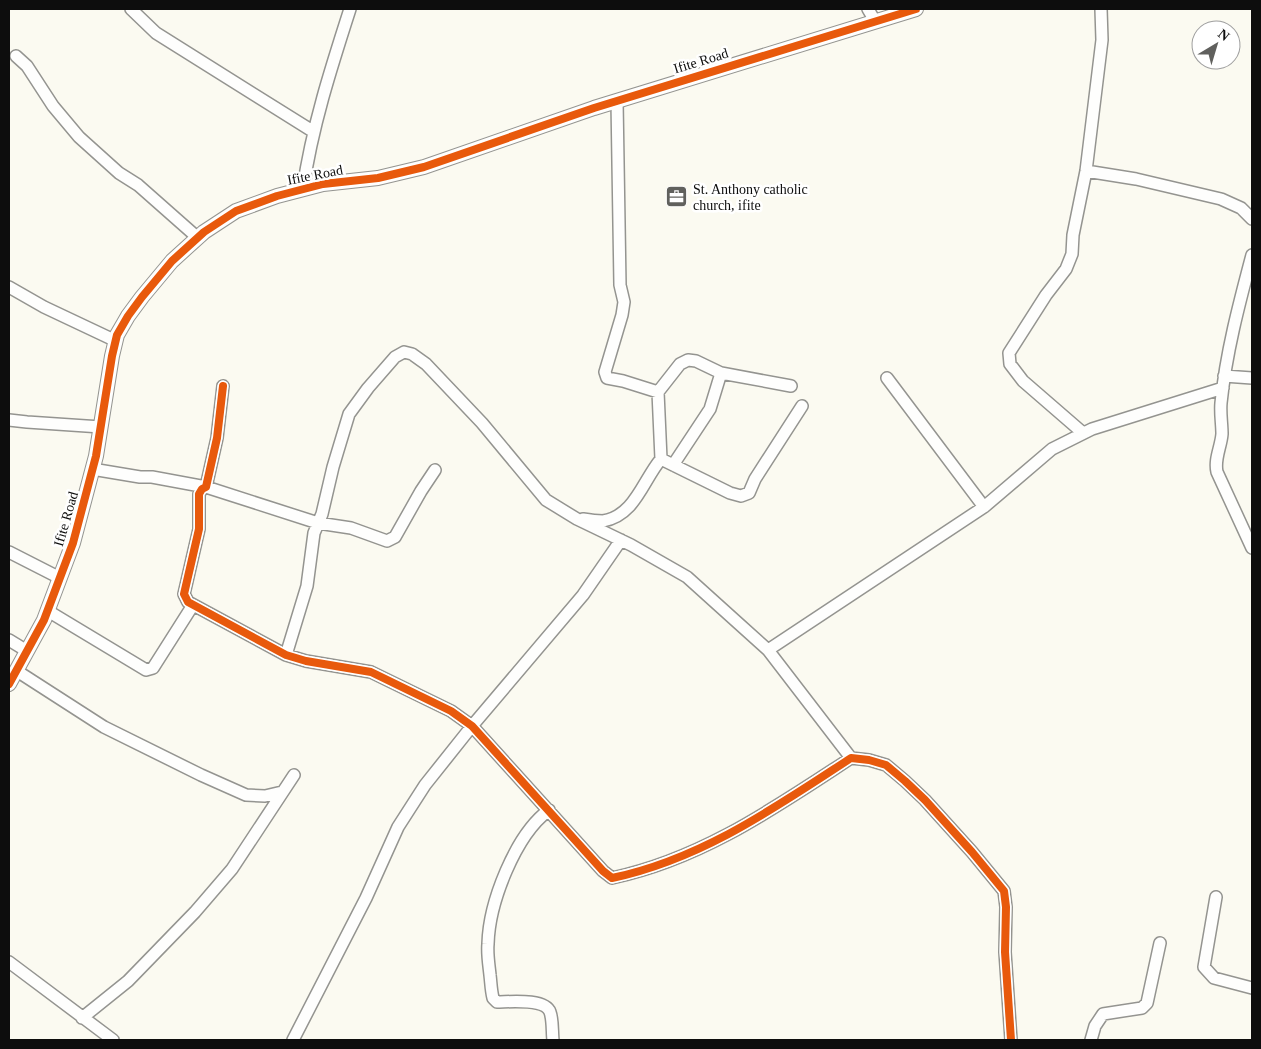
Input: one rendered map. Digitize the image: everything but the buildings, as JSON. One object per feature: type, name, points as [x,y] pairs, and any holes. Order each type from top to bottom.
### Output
[{"type":"street","points":[[131,9],[156,33],[314,132]]},
{"type":"street","points":[[303,189],[307,159],[314,132],[350,9]]},
{"type":"street","name":"Ifite Road","points":[[9,684],[48,611],[73,543],[101,427],[116,340],[128,316],[142,297],[172,261],[198,238],[236,211],[277,196],[322,184],[378,178],[424,167],[872,15],[916,9]]},
{"type":"street","points":[[1083,433],[1023,382],[1010,364],[1008,353],[1066,268],[1072,254],[1073,235],[1086,170],[1102,40],[1101,9]]},
{"type":"street","points":[[16,56],[27,66],[53,106],[79,137],[119,172],[138,185],[198,238]]},
{"type":"street","points":[[617,101],[620,285],[624,302],[605,372],[607,378],[658,392]]},
{"type":"street","points":[[1086,170],[1136,179],[1221,199],[1241,208],[1252,219]]},
{"type":"street","points":[[1252,255],[1224,376],[1220,406],[1221,447],[1215,463],[1217,472],[1252,548]]},
{"type":"street","points":[[9,287],[44,307],[116,340]]},
{"type":"street","points":[[286,655],[307,586],[314,533],[349,414],[368,388],[395,357],[404,352],[412,354],[432,370],[482,423],[546,500],[576,519],[621,540],[687,577],[768,650],[851,758]]},
{"type":"street","points":[[576,519],[603,521],[621,514],[639,495],[661,459],[658,392],[680,364],[688,360],[696,360],[721,373],[791,386]]},
{"type":"street","points":[[673,465],[710,409],[721,373]]},
{"type":"street","points":[[1224,376],[1252,378]]},
{"type":"street","points":[[887,378],[984,507]]},
{"type":"street","points":[[223,386],[218,438],[206,487],[199,494],[199,529],[184,594],[188,602],[286,655],[306,661],[371,672],[451,711],[472,726],[603,871],[612,878],[628,875],[696,850],[748,825],[851,758],[869,760],[886,765],[925,800],[1004,891],[1006,907],[1005,952],[1011,1040]]},
{"type":"street","points":[[768,650],[984,507],[1052,449],[1092,429],[1223,388]]},
{"type":"street","points":[[661,459],[730,493],[741,496],[749,493],[755,479],[802,406]]},
{"type":"street","points":[[9,420],[101,427]]},
{"type":"street","points":[[92,469],[206,487],[318,523],[351,528],[387,541],[395,537],[435,470]]},
{"type":"street","points":[[293,1040],[362,906],[398,827],[425,785],[472,726],[583,595],[621,540]]},
{"type":"street","points":[[9,552],[60,578]]},
{"type":"street","points":[[48,611],[146,670],[153,668],[193,605]]},
{"type":"street","points":[[9,640],[27,651]]},
{"type":"street","points":[[17,671],[104,727],[201,775],[246,795],[265,796],[282,792]]},
{"type":"street","points":[[82,1018],[128,981],[195,912],[232,868],[294,775]]},
{"type":"street","points":[[549,810],[538,819],[520,842],[510,863],[490,924],[488,945],[493,998],[496,1002],[534,1002],[544,1005],[550,1012],[553,1040]]},
{"type":"street","points":[[1216,897],[1204,967],[1214,978],[1252,988]]},
{"type":"street","points":[[1091,1040],[1094,1026],[1103,1014],[1142,1008],[1147,1002],[1160,943]]},
{"type":"street","points":[[9,962],[113,1040]]},
{"type":"street","points":[[93,1040],[94,1027]]},
{"type":"cycle path","points":[[9,684],[44,620],[73,543],[96,456],[117,335],[142,297],[172,261],[204,232],[236,211],[277,196],[323,184],[378,178],[424,167],[594,108],[916,9]]},
{"type":"cycle path","points":[[223,386],[217,438],[206,487],[199,494],[199,529],[184,594],[188,602],[286,655],[306,661],[371,672],[451,711],[472,726],[603,871],[612,878],[677,858],[707,845],[795,795],[851,758],[869,760],[886,765],[925,800],[1004,891],[1006,907],[1005,952],[1011,1040]]},
{"type":"place","name":"St. Anthony catholic church, ifite","points":[[677,197]]}]
